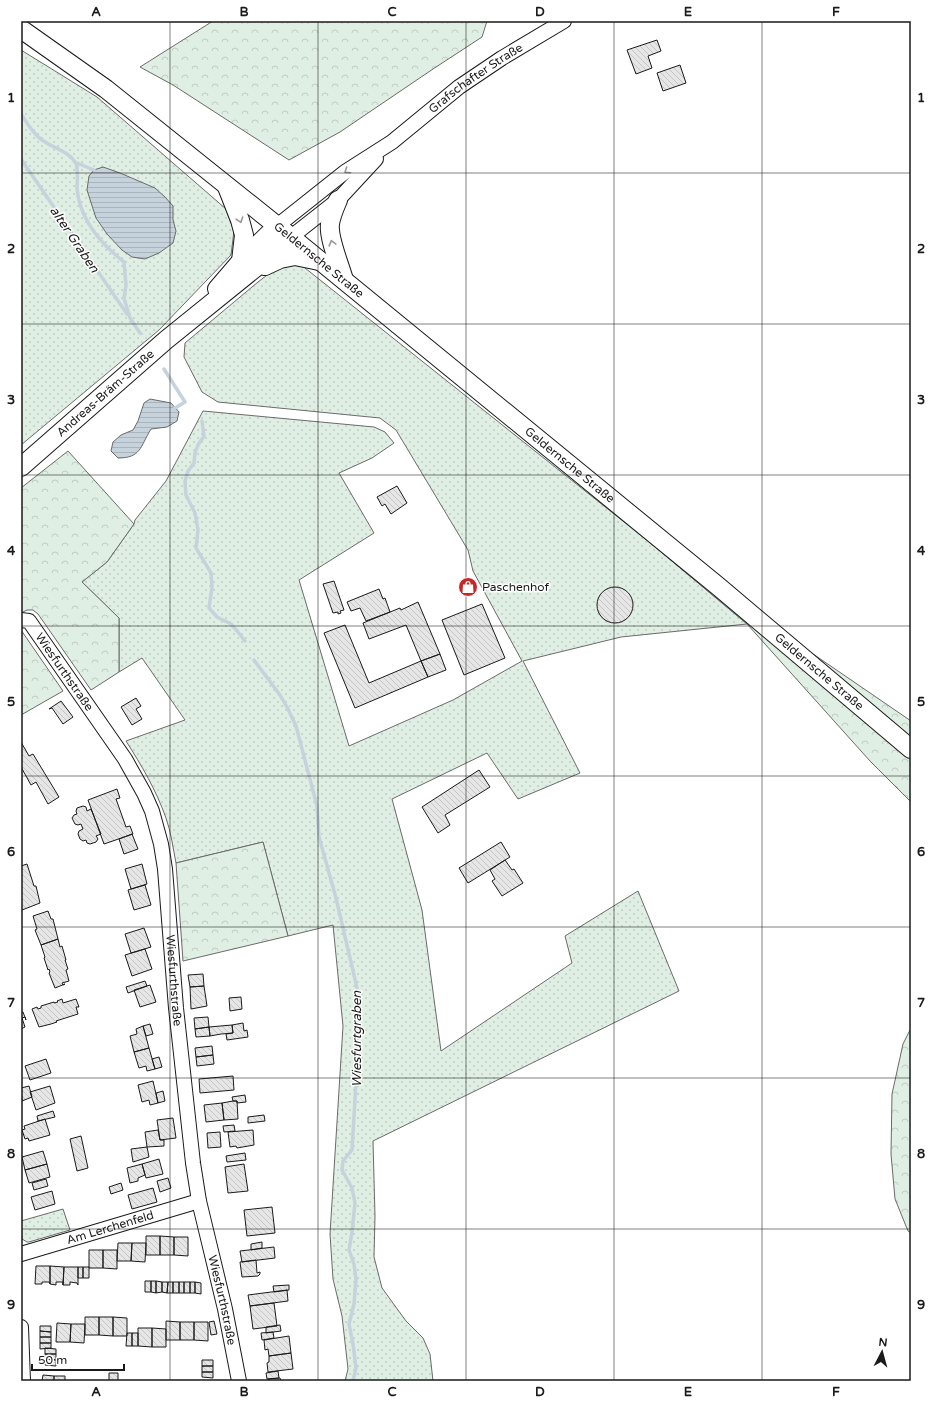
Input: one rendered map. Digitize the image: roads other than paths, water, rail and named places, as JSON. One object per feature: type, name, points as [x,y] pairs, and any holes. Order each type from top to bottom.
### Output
[{"type":"main road","name":"Geldernsche Straße","points":[[21,28],[106,89],[322,262],[719,587],[911,749]]},
{"type":"main road","name":"Geldernsche Straße","points":[[225,184],[240,220],[244,235],[246,266]]},
{"type":"main road","points":[[338,200],[330,225],[331,242],[344,280]]},
{"type":"main road","name":"Andreas-Bräm-Straße","points":[[21,467],[190,320],[246,266],[277,226]]},
{"type":"main road","name":"Andreas-Bräm-Straße","points":[[246,266],[291,237]]},
{"type":"main road","points":[[246,266],[294,256],[322,262]]},
{"type":"street","name":"Grafschafter Straße","points":[[277,226],[345,172],[392,142],[459,87],[502,58],[564,21]]},
{"type":"street","name":"Grafschafter Straße","points":[[291,237],[338,200],[392,142]]},
{"type":"street","name":"Wiesfurthstraße","points":[[21,620],[29,621],[121,752],[144,793],[154,818],[166,868],[176,1008],[193,1163],[199,1201],[225,1309],[239,1381]]},
{"type":"street","name":"Am Lerchenfeld","points":[[21,1254],[199,1201]]},
{"type":"street","points":[[21,1327],[23,1381]]},
{"type":"waterway","name":"Wiesfurtgraben","points":[[21,114],[39,138],[68,155],[75,162],[77,171],[77,189],[82,211],[87,221],[100,239],[124,262],[126,285],[124,298],[130,318],[140,333]]},
{"type":"waterway","name":"alter Graben","points":[[21,159],[127,314]]},
{"type":"waterway","points":[[77,163],[94,170]]},
{"type":"waterway","name":"Wiesfurtgraben","points":[[164,369],[185,402],[175,408]]},
{"type":"waterway","name":"Wiesfurtgraben","points":[[202,421],[204,436],[198,445],[194,463],[188,471],[185,481],[186,495],[195,513],[198,530],[196,548],[211,573],[212,587],[209,608],[217,617],[231,624],[245,641]]},
{"type":"waterway","name":"Wiesfurtgraben","points":[[254,660],[280,695],[296,726],[317,806],[319,837],[336,898],[357,988],[355,1026],[358,1048],[352,1150],[343,1161],[342,1170],[352,1188],[355,1203],[349,1250],[354,1264],[356,1279],[354,1304],[349,1324],[356,1368],[353,1381]]},
{"type":"place","name":"Paschenhof","points":[[468,587]]}]
